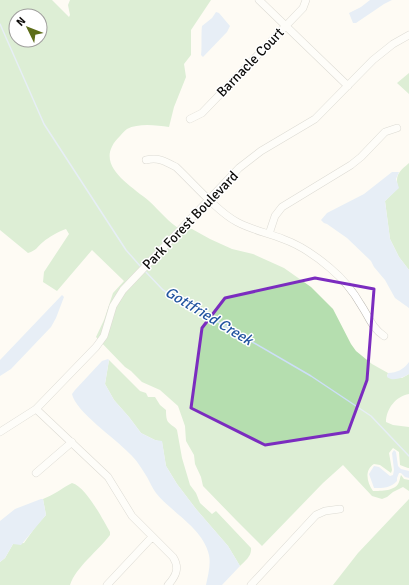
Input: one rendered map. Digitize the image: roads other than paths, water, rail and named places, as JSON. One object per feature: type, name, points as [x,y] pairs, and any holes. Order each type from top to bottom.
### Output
[{"type":"street","points":[[259,0],[348,86]]},
{"type":"street","name":"Barnacle Court","points":[[190,119],[202,113],[303,8],[306,0]]},
{"type":"street","name":"Park Forest Boulevard","points":[[0,432],[36,409],[100,342],[107,329],[113,306],[123,290],[248,160],[315,119],[381,53],[409,35]]},
{"type":"street","points":[[269,234],[275,216],[282,207],[351,165],[361,157],[385,132],[397,128]]},
{"type":"street","points":[[146,160],[158,158],[176,167],[236,222],[302,248],[331,268],[355,295],[373,327],[384,336]]},
{"type":"street","points":[[36,409],[108,477],[132,516],[176,561],[176,575],[168,585]]},
{"type":"street","points":[[36,473],[72,442]]},
{"type":"street","points":[[251,585],[316,515],[325,511],[340,509]]},
{"type":"street","points":[[107,585],[152,537]]},
{"type":"water","points":[[370,0],[392,0],[356,23],[353,23],[349,13],[361,7]]},
{"type":"water","points":[[216,12],[219,13],[230,26],[227,32],[203,57],[201,55],[202,26],[212,18]]},
{"type":"water","points":[[392,172],[399,172],[396,179],[399,188],[385,201],[390,239],[399,257],[409,270],[409,308],[395,298],[385,280],[371,261],[347,238],[321,220],[327,213],[364,194]]},
{"type":"water","points":[[62,295],[64,297],[51,327],[11,369],[0,376],[0,360]]},
{"type":"water","points":[[108,359],[105,384],[114,400],[141,433],[155,440],[162,441],[166,466],[177,484],[196,509],[228,546],[240,566],[222,585],[206,585],[210,559],[206,545],[194,529],[156,493],[141,467],[132,455],[97,425],[75,401],[72,394],[75,390],[102,361]]},
{"type":"water","points":[[409,362],[409,374],[395,379],[387,377],[388,373],[400,370]]},
{"type":"water","points":[[394,450],[396,452],[398,466],[401,469],[409,471],[409,478],[399,473],[397,481],[392,485],[384,488],[374,488],[369,474],[374,466],[379,467],[390,476],[393,475],[394,470],[392,453]]},
{"type":"water","points":[[43,499],[46,515],[21,545],[13,544],[5,558],[0,562],[0,521],[15,509]]},
{"type":"waterway","name":"Gottfried Creek","points":[[0,24],[44,124],[126,250],[141,267]]},
{"type":"waterway","name":"Gottfried Creek","points":[[145,271],[163,290],[311,376],[371,416],[409,456]]}]
